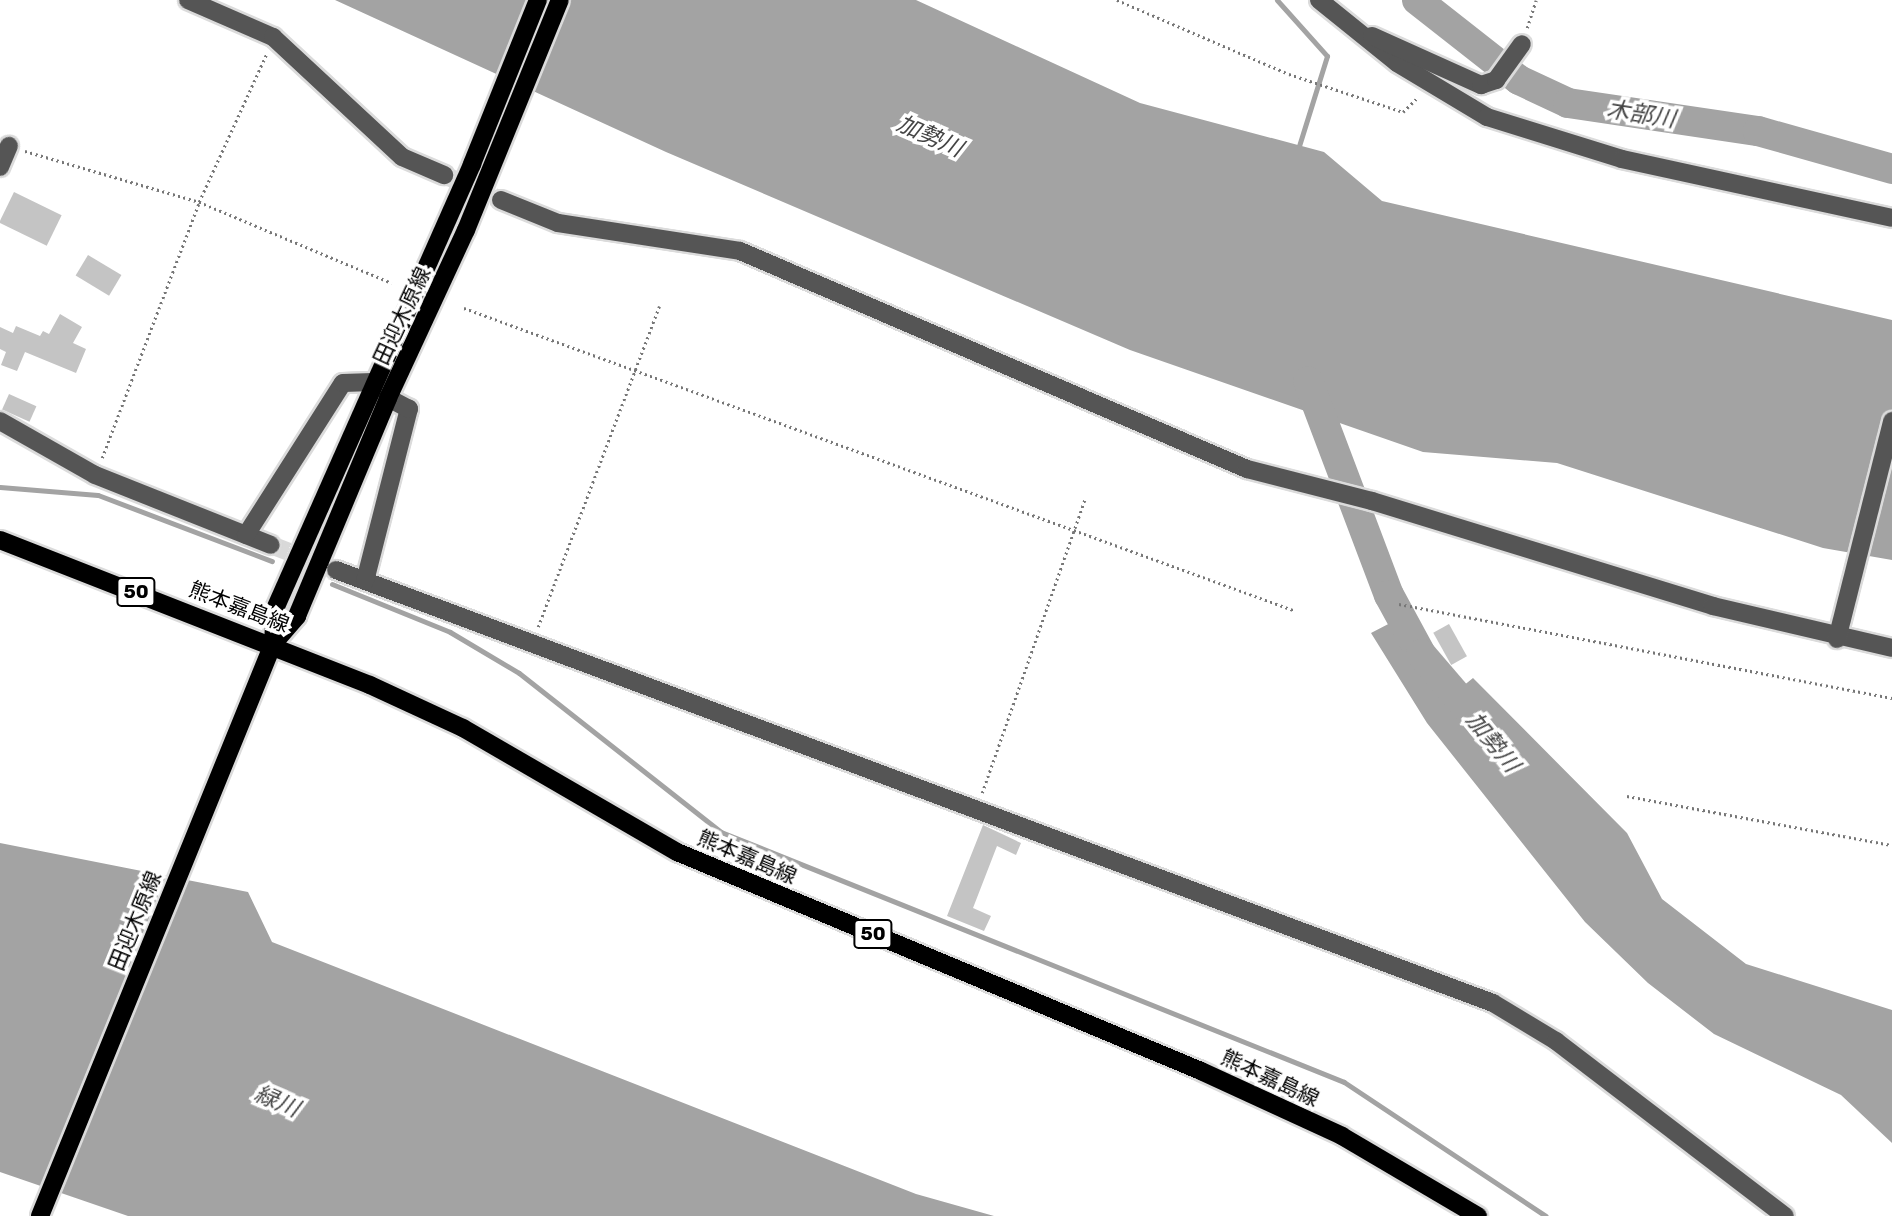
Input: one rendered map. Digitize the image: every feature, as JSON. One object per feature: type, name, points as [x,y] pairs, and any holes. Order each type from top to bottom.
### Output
[{"type":"main road","name":"田迎木原線","points":[[273,644],[275,608],[480,143],[537,0]]},
{"type":"main road","name":"田迎木原線","points":[[40,1216],[273,644],[297,616],[388,398],[499,151],[560,0]]},
{"type":"main road","name":"熊本嘉島線","points":[[0,540],[273,644],[463,728],[677,852],[1201,1071],[1342,1136],[1478,1216]]},
{"type":"street","points":[[188,0],[273,37],[402,157],[444,175]]},
{"type":"street","points":[[1320,0],[1343,24],[1427,82],[1487,117],[1541,136],[1622,159],[1892,218]]},
{"type":"street","points":[[1343,24],[1481,85],[1496,80],[1521,44]]},
{"type":"street","points":[[0,167],[9,146]]},
{"type":"street","points":[[501,200],[558,223],[740,251],[1247,469],[1372,501],[1556,560],[1837,639],[1892,648]]},
{"type":"street","points":[[246,535],[343,383],[373,382]]},
{"type":"street","points":[[365,581],[409,409],[388,398]]},
{"type":"street","points":[[0,421],[95,475],[271,545]]},
{"type":"street","points":[[1837,639],[1892,421]]},
{"type":"street","points":[[336,570],[1493,1003],[1556,1041],[1785,1216]]},
{"type":"path","points":[[1117,0],[1289,74],[1403,112],[1427,82]]},
{"type":"path","points":[[1521,44],[1536,0]]},
{"type":"path","points":[[95,475],[199,202],[244,111],[273,37]]},
{"type":"path","points":[[9,146],[199,202],[392,283]]},
{"type":"path","points":[[531,645],[633,368],[659,306]]},
{"type":"path","points":[[464,308],[1296,611]]},
{"type":"path","points":[[976,809],[1085,499]]},
{"type":"path","points":[[1399,604],[1892,698]]},
{"type":"path","points":[[1627,796],[1892,845]]},
{"type":"water","points":[[335,0],[916,0],[1140,103],[1324,152],[1382,201],[1892,320],[1892,560],[1823,548],[1557,463],[1423,452],[1130,350],[666,152]]},
{"type":"water","points":[[1398,619],[1437,690],[1452,695],[1473,678],[1627,833],[1662,899],[1746,964],[1892,1010],[1892,1143],[1841,1095],[1714,1034],[1648,983],[1585,922],[1427,723],[1371,633]]},
{"type":"water","name":"緑川","points":[[0,843],[248,892],[272,942],[916,1194],[994,1216],[128,1216],[0,1172]]},
{"type":"building","points":[[14,192],[62,215],[47,246],[0,223]]},
{"type":"building","points":[[88,255],[121,275],[109,296],[76,276]]},
{"type":"building","points":[[60,314],[82,327],[73,343],[86,349],[76,373],[25,352],[17,371],[1,365],[6,352],[0,349],[0,327],[13,333],[16,326],[40,336],[43,331],[49,334]]},
{"type":"building","points":[[9,394],[36,406],[29,422],[2,410]]},
{"type":"building","points":[[1449,624],[1467,656],[1451,665],[1433,633]]},
{"type":"building","points":[[983,825],[1021,843],[1016,855],[997,846],[973,908],[991,916],[984,931],[947,916]]},
{"type":"waterway","points":[[1277,0],[1327,56],[1299,146]]},
{"type":"waterway","name":"木部川","points":[[1417,0],[1519,80],[1568,103],[1758,131],[1892,169]]},
{"type":"waterway","name":"加勢川","points":[[1308,381],[1389,595],[1421,654],[1481,724]]},
{"type":"waterway","points":[[0,487],[98,495],[272,561]]},
{"type":"waterway","points":[[332,584],[450,632],[519,673],[721,832],[1344,1082],[1546,1216]]},
{"type":"tunnel","points":[[444,175],[501,200]]},
{"type":"tunnel","points":[[271,545],[333,569]]}]
